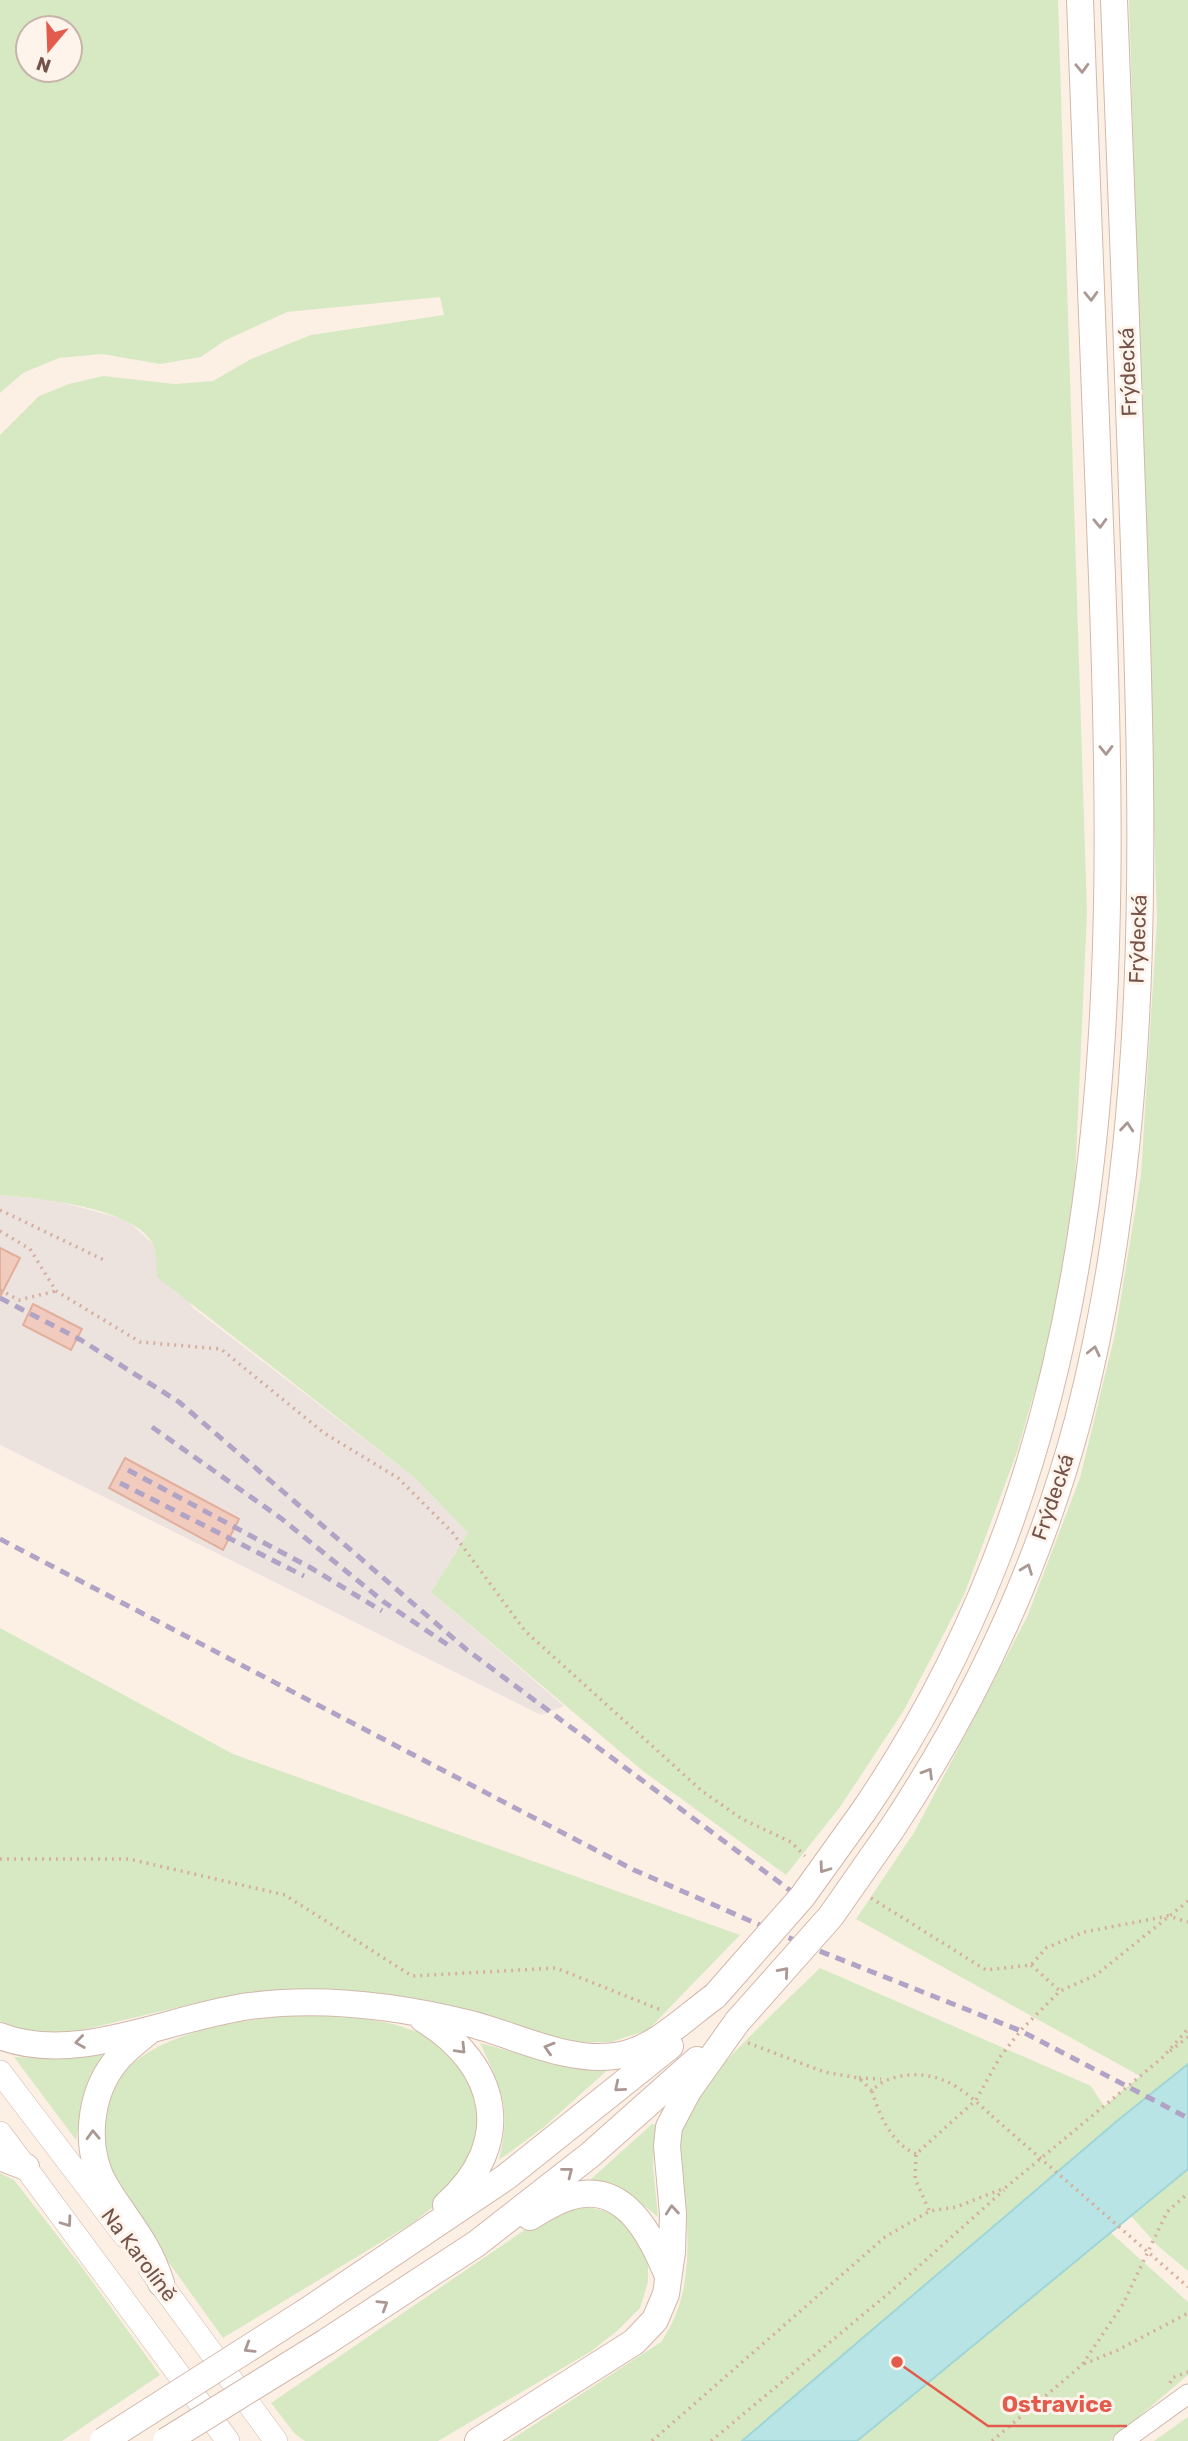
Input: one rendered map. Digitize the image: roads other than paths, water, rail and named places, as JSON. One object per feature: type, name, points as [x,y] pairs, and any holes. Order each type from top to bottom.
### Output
[{"type":"main road","name":"Frýdecká","points":[[707,2003],[802,1897],[863,1812],[937,1686],[976,1608],[1006,1534],[1053,1386],[1090,1180],[1103,1048],[1107,786],[1105,656],[1080,0]]},
{"type":"main road","name":"Frýdecká","points":[[733,2032],[831,1916],[891,1830],[957,1721],[1003,1629],[1063,1471],[1100,1323],[1123,1179],[1134,1049],[1140,903],[1138,656],[1114,0]]},
{"type":"main road","points":[[0,2036],[25,2044],[46,2045],[148,2032],[205,2015],[269,2003],[336,2002],[405,2011],[471,2024],[561,2051],[604,2057],[622,2055],[646,2045],[707,2003]]},
{"type":"main road","points":[[103,2441],[388,2259],[558,2138],[672,2044],[707,2003]]},
{"type":"main road","points":[[388,2259],[468,2182],[483,2156],[491,2128],[488,2098],[472,2061],[446,2035],[422,2018],[405,2011]]},
{"type":"main road","points":[[148,2032],[116,2061],[103,2083],[95,2106],[92,2138],[104,2185],[152,2254],[161,2283]]},
{"type":"main road","points":[[166,2441],[326,2342],[476,2244],[590,2155],[733,2032]]},
{"type":"main road","points":[[478,2441],[642,2336],[660,2309],[668,2278],[673,2232],[667,2156],[669,2127],[688,2091],[733,2032]]},
{"type":"main road","points":[[0,2157],[26,2168]]},
{"type":"main road","points":[[476,2244],[569,2197],[601,2197],[624,2207],[640,2219],[668,2278]]},
{"type":"street","name":"Na Karolíně","points":[[0,2072],[161,2283],[276,2441]]},
{"type":"street","name":"Na Karolíně","points":[[0,2133],[228,2441]]},
{"type":"street","points":[[1123,2441],[1188,2394]]},
{"type":"water","points":[[1188,2064],[1188,2169],[857,2441],[742,2441],[1117,2121]]},
{"type":"railway","points":[[0,1298],[81,1340],[179,1402],[467,1650],[795,1894]]},
{"type":"railway","points":[[152,1427],[282,1519],[384,1602],[451,1647]]},
{"type":"railway","points":[[128,1470],[311,1568],[382,1611]]},
{"type":"railway","points":[[120,1483],[304,1576]]},
{"type":"railway","points":[[0,1539],[634,1870],[817,1950],[1021,2031],[1188,2118]]},
{"type":"place","name":"Ostravice","points":[[897,2362]]}]
